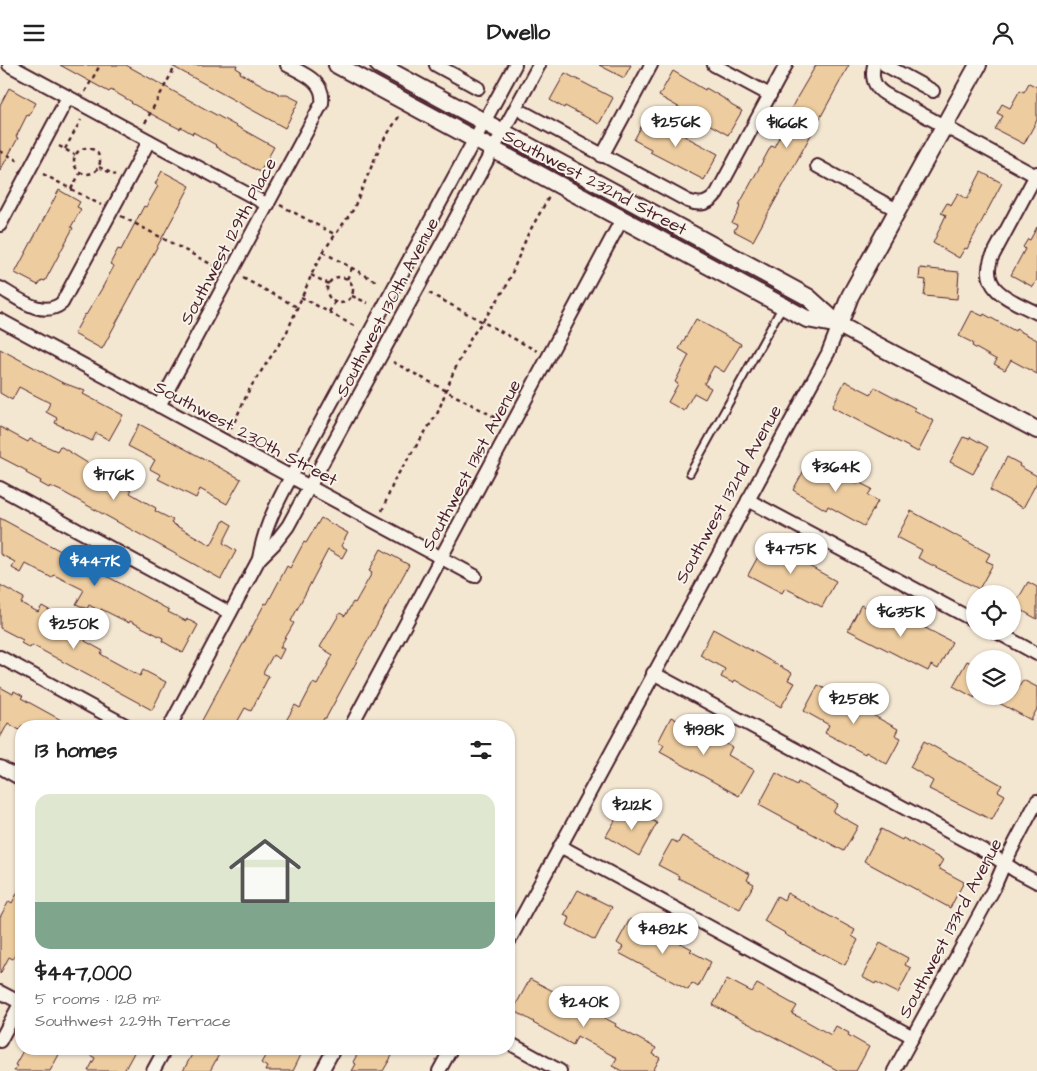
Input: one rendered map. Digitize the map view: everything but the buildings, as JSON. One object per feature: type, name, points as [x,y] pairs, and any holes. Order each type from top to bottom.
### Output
[{"type":"street","points":[[9,65],[149,141],[272,204]]},
{"type":"street","name":"Southwest 129th Place","points":[[159,406],[272,204],[320,108],[322,98],[319,85],[311,78],[287,65]]},
{"type":"street","name":"Southwest 232nd Street","points":[[336,65],[807,319],[839,325]]},
{"type":"street","name":"Southwest 232nd Street","points":[[379,65],[808,297],[839,325],[1037,430]]},
{"type":"street","points":[[436,65],[478,88]]},
{"type":"street","name":"Southwest 130th Avenue","points":[[173,720],[258,559],[268,523],[290,477],[515,65]]},
{"type":"street","name":"Southwest 130th Avenue","points":[[258,559],[274,544],[288,525],[539,65]]},
{"type":"street","points":[[602,155],[651,65]]},
{"type":"street","points":[[714,65],[770,95]]},
{"type":"street","points":[[525,113],[688,201],[697,204],[704,203],[712,199],[717,193],[786,65]]},
{"type":"street","points":[[874,65],[872,71],[874,83],[879,90],[1036,175],[991,259],[988,271],[991,283],[1000,293],[1037,313]]},
{"type":"street","points":[[885,65],[933,91]]},
{"type":"street","name":"Southwest 132nd Avenue","points":[[515,930],[828,353],[850,296],[978,65]]},
{"type":"street","points":[[0,225],[68,97]]},
{"type":"street","points":[[0,288],[37,308],[57,307],[65,299],[149,141]]},
{"type":"street","points":[[817,166],[897,211]]},
{"type":"street","name":"Southwest 131st Avenue","points":[[354,720],[622,219]]},
{"type":"street","name":"Southwest 230th Street","points":[[0,320],[475,576]]},
{"type":"street","points":[[0,488],[230,613]]},
{"type":"street","points":[[748,499],[966,616]]},
{"type":"street","points":[[1011,640],[1037,654]]},
{"type":"street","points":[[0,657],[116,720]]},
{"type":"street","points":[[653,673],[1005,862],[1016,871],[1037,882]]},
{"type":"street","points":[[0,767],[15,776]]},
{"type":"street","name":"Southwest 133rd Avenue","points":[[894,1071],[993,890],[1005,862],[1037,801]]},
{"type":"street","points":[[560,846],[913,1037]]},
{"type":"street","points":[[0,992],[15,999]]},
{"type":"street","points":[[0,1041],[15,1013]]},
{"type":"street","points":[[515,1046],[560,1071]]},
{"type":"street","points":[[153,1071],[162,1055]]},
{"type":"street","points":[[322,1071],[331,1055]]},
{"type":"street","points":[[439,1071],[448,1055]]},
{"type":"lane","points":[[690,473],[783,306]]},
{"type":"path","points":[[82,97],[100,65]]},
{"type":"path","points":[[144,125],[176,65]]},
{"type":"path","points":[[231,429],[244,398],[281,343],[323,252],[358,200],[382,143],[401,114]]},
{"type":"path","points":[[65,149],[81,120]]},
{"type":"path","points":[[59,146],[75,155]]},
{"type":"path","points":[[82,148],[95,150],[100,158],[99,167],[92,173],[81,172],[75,166],[75,155],[82,148]]},
{"type":"path","points":[[0,151],[19,161]]},
{"type":"path","points":[[99,167],[114,175]]},
{"type":"path","points":[[72,189],[81,172]]},
{"type":"path","points":[[43,174],[105,207]]},
{"type":"path","points":[[382,511],[392,485],[407,458],[434,420],[453,373],[474,331],[499,298],[506,285],[531,227],[550,194]]},
{"type":"path","points":[[272,204],[336,235]]},
{"type":"path","points":[[118,214],[224,271]]},
{"type":"path","points":[[323,252],[379,283]]},
{"type":"path","points":[[347,279],[352,268]]},
{"type":"path","points":[[311,275],[329,284]]},
{"type":"path","points":[[243,278],[297,307]]},
{"type":"path","points":[[335,278],[347,279],[353,287],[352,295],[346,302],[335,302],[328,295],[329,284],[335,278]]},
{"type":"path","points":[[429,293],[537,351]]},
{"type":"path","points":[[352,295],[368,303]]},
{"type":"path","points":[[301,297],[356,327]]},
{"type":"path","points":[[329,312],[335,302]]},
{"type":"path","points":[[392,361],[500,420]]}]
